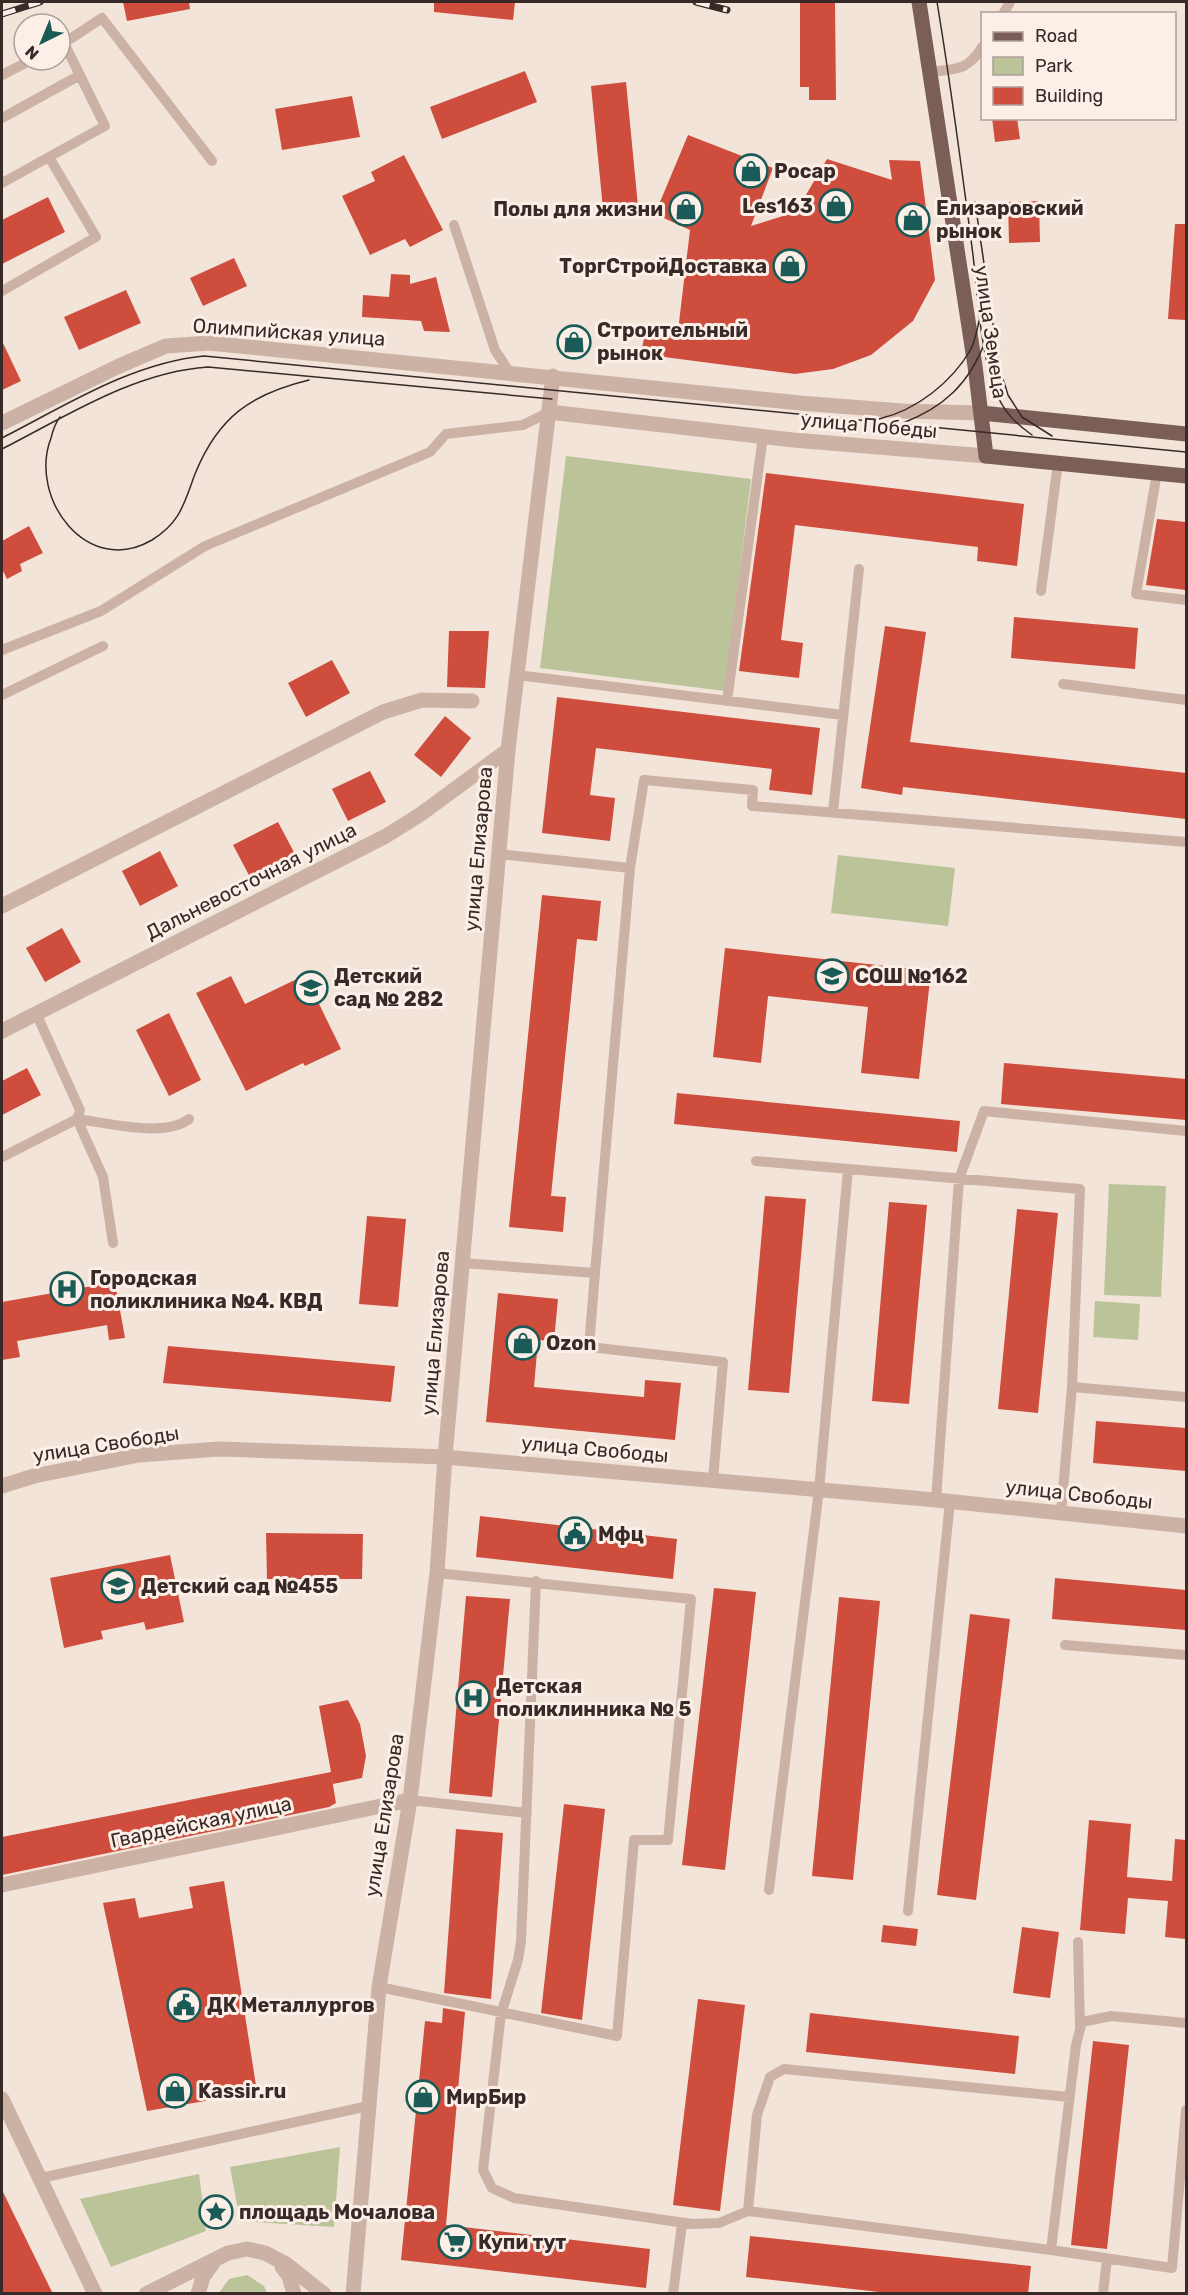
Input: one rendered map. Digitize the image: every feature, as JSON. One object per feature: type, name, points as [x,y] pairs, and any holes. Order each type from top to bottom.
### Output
[{"type":"main road","name":"улица Земеца","points":[[919,2],[986,456]]},
{"type":"main road","name":"улица Победы","points":[[981,413],[1186,434]]},
{"type":"main road","name":"улица Победы","points":[[986,456],[1186,476]]},
{"type":"street","name":"Олимпийская улица","points":[[2,423],[119,366],[166,346],[219,344],[553,376]]},
{"type":"street","name":"улица Победы","points":[[553,376],[811,404],[902,411],[981,413]]},
{"type":"street","name":"улица Елизарова","points":[[353,2294],[379,1987],[410,1800],[437,1573],[445,1457],[508,750],[553,376]]},
{"type":"street","name":"улица Победы","points":[[549,412],[763,436],[986,456]]},
{"type":"street","points":[[2,906],[383,712],[422,700],[472,701]]},
{"type":"street","name":"Дальневосточная улица","points":[[2,1031],[386,836],[421,814],[508,750]]},
{"type":"street","name":"улица Свободы","points":[[2,1486],[34,1476],[139,1455],[219,1449],[445,1457],[943,1501],[1186,1526]]},
{"type":"street","name":"Гвардейская улица","points":[[2,1885],[410,1800]]},
{"type":"street","points":[[2,2099],[95,2294]]},
{"type":"street","points":[[146,2294],[223,2256],[247,2249],[265,2253],[286,2264],[324,2294]]},
{"type":"street","points":[[265,2253],[279,2262],[289,2276],[294,2294]]},
{"type":"street","points":[[198,2294],[203,2277],[223,2256]]},
{"type":"lane","points":[[72,38],[102,18],[212,161]]},
{"type":"lane","points":[[930,72],[963,67],[974,61],[981,49]]},
{"type":"lane","points":[[2,183],[105,126],[72,61]]},
{"type":"lane","points":[[2,118],[80,75]]},
{"type":"lane","points":[[2,291],[96,237],[49,157]]},
{"type":"lane","points":[[454,225],[495,350],[510,373]]},
{"type":"lane","points":[[2,650],[101,611],[205,546],[430,452],[446,434],[524,425],[549,412]]},
{"type":"lane","points":[[727,701],[763,436]]},
{"type":"lane","points":[[1041,591],[1058,463]]},
{"type":"lane","points":[[1156,473],[1136,594],[1186,600]]},
{"type":"lane","points":[[833,812],[859,569]]},
{"type":"lane","points":[[2,695],[103,646]]},
{"type":"lane","points":[[517,675],[843,715]]},
{"type":"lane","points":[[1062,684],[1186,700]]},
{"type":"lane","points":[[713,1480],[723,1362],[589,1347],[630,868],[644,780],[753,790],[752,806],[1186,842]]},
{"type":"lane","points":[[498,854],[630,868]]},
{"type":"lane","points":[[36,1014],[80,1110],[77,1119],[103,1177],[113,1243]]},
{"type":"lane","points":[[908,1911],[943,1501],[959,1179],[984,1111],[1186,1131]]},
{"type":"lane","points":[[2,1157],[77,1119],[160,1129],[175,1127],[189,1119]]},
{"type":"lane","points":[[756,1161],[1080,1189],[1072,1387],[1061,1513]]},
{"type":"lane","points":[[769,1890],[819,1490],[848,1169]]},
{"type":"lane","points":[[462,1263],[596,1273]]},
{"type":"lane","points":[[1072,1387],[1186,1397]]},
{"type":"lane","points":[[379,1987],[501,2014],[617,2036],[634,1840],[668,1840],[691,1599],[536,1581],[437,1573]]},
{"type":"lane","points":[[536,1581],[521,1942],[518,1960],[501,2014],[483,2170],[492,2188],[514,2198],[682,2224],[718,2223],[748,2211],[1172,2268],[1186,2110]]},
{"type":"lane","points":[[1065,1645],[1186,1655]]},
{"type":"lane","points":[[410,1800],[527,1813]]},
{"type":"lane","points":[[1078,1942],[1080,2030]]},
{"type":"lane","points":[[1051,2250],[1076,2044],[1082,2022],[1111,2016],[1186,2023]]},
{"type":"lane","points":[[748,2211],[757,2115],[770,2077],[784,2069],[1070,2097]]},
{"type":"lane","points":[[41,2178],[368,2106]]},
{"type":"lane","points":[[673,2294],[682,2224]]},
{"type":"lane","points":[[1103,2294],[1107,2259]]},
{"type":"green space","points":[[566,456],[751,479],[725,691],[540,668]]},
{"type":"green space","points":[[838,855],[955,868],[948,926],[831,913]]},
{"type":"green space","points":[[1109,1184],[1166,1186],[1161,1297],[1104,1295]]},
{"type":"green space","points":[[1095,1301],[1140,1304],[1138,1340],[1093,1337]]},
{"type":"green space","points":[[340,2147],[334,2227],[240,2221],[230,2167]]},
{"type":"green space","points":[[199,2174],[206,2231],[111,2267],[80,2199]]},
{"type":"green space","points":[[247,2275],[264,2286],[267,2293],[219,2293],[229,2279]]},
{"type":"building","points":[[123,2],[189,2],[190,9],[127,21]]},
{"type":"building","points":[[434,2],[515,2],[513,20],[434,12]]},
{"type":"building","points":[[800,2],[835,2],[836,100],[809,100],[809,87],[800,87]]},
{"type":"building","points":[[525,71],[537,102],[442,139],[430,107]]},
{"type":"building","points":[[626,82],[638,206],[603,209],[591,86]]},
{"type":"building","points":[[352,96],[360,137],[282,150],[275,109]]},
{"type":"building","points":[[992,120],[1017,120],[1020,139],[995,142]]},
{"type":"building","points":[[688,135],[773,168],[751,226],[796,212],[827,159],[892,180],[889,160],[920,161],[935,280],[913,321],[871,355],[833,369],[795,374],[641,354],[646,327],[678,331],[690,230],[655,214]]},
{"type":"building","points":[[404,155],[443,230],[410,247],[405,239],[370,255],[342,196],[375,181],[371,172]]},
{"type":"building","points":[[48,197],[65,232],[2,264],[2,220]]},
{"type":"building","points":[[1039,201],[1040,242],[1009,243],[1008,202]]},
{"type":"building","points":[[1175,224],[1186,224],[1186,320],[1168,319]]},
{"type":"building","points":[[234,258],[247,286],[203,306],[190,278]]},
{"type":"building","points":[[391,274],[410,275],[410,284],[436,277],[450,332],[424,331],[421,321],[362,317],[363,295],[389,297]]},
{"type":"building","points":[[126,290],[141,323],[79,350],[64,317]]},
{"type":"building","points":[[2,341],[21,381],[2,390]]},
{"type":"building","points":[[766,473],[1024,504],[1017,566],[977,561],[978,547],[795,525],[781,640],[803,643],[799,678],[739,671]]},
{"type":"building","points":[[1157,519],[1186,522],[1186,590],[1146,585]]},
{"type":"building","points":[[29,526],[43,553],[20,564],[22,571],[7,579],[2,569],[2,541]]},
{"type":"building","points":[[1014,617],[1138,628],[1135,669],[1011,658]]},
{"type":"building","points":[[885,626],[926,632],[910,742],[1186,773],[1186,819],[903,787],[902,795],[861,788]]},
{"type":"building","points":[[449,631],[489,631],[485,688],[447,687]]},
{"type":"building","points":[[332,660],[350,693],[306,717],[288,683]]},
{"type":"building","points":[[557,697],[820,728],[812,795],[769,790],[772,769],[596,748],[590,795],[615,798],[610,841],[542,833]]},
{"type":"building","points":[[445,716],[471,738],[441,777],[414,755]]},
{"type":"building","points":[[370,771],[386,802],[348,821],[332,789]]},
{"type":"building","points":[[278,822],[296,856],[251,879],[233,845]]},
{"type":"building","points":[[160,851],[178,886],[140,906],[122,871]]},
{"type":"building","points":[[542,895],[601,901],[597,941],[577,939],[551,1196],[566,1197],[563,1232],[509,1227]]},
{"type":"building","points":[[62,928],[81,962],[45,982],[26,948]]},
{"type":"building","points":[[725,948],[931,971],[919,1079],[861,1073],[868,1007],[768,996],[761,1063],[713,1057]]},
{"type":"building","points":[[305,975],[341,1049],[305,1066],[303,1063],[246,1091],[196,993],[231,976],[245,1004]]},
{"type":"building","points":[[169,1013],[201,1080],[169,1096],[136,1030]]},
{"type":"building","points":[[1004,1063],[1186,1079],[1186,1120],[1001,1104]]},
{"type":"building","points":[[27,1068],[41,1095],[2,1115],[2,1081]]},
{"type":"building","points":[[677,1093],[960,1121],[957,1152],[674,1124]]},
{"type":"building","points":[[765,1196],[806,1199],[789,1393],[748,1390]]},
{"type":"building","points":[[889,1202],[927,1205],[909,1404],[872,1401]]},
{"type":"building","points":[[1017,1209],[1058,1213],[1038,1413],[998,1409]]},
{"type":"building","points":[[367,1216],[406,1219],[398,1307],[359,1304]]},
{"type":"building","points":[[115,1282],[125,1338],[109,1340],[107,1325],[17,1341],[20,1357],[2,1360],[2,1302]]},
{"type":"building","points":[[498,1293],[558,1299],[554,1341],[538,1340],[534,1387],[644,1397],[645,1380],[681,1383],[675,1440],[486,1422]]},
{"type":"building","points":[[168,1346],[395,1366],[391,1402],[163,1383]]},
{"type":"building","points":[[1096,1421],[1186,1428],[1186,1471],[1093,1463]]},
{"type":"building","points":[[480,1516],[677,1539],[673,1579],[476,1557]]},
{"type":"building","points":[[266,1533],[363,1534],[362,1579],[267,1579]]},
{"type":"building","points":[[170,1555],[184,1622],[146,1630],[144,1622],[101,1631],[103,1639],[64,1648],[50,1578]]},
{"type":"building","points":[[1055,1578],[1186,1590],[1186,1630],[1052,1619]]},
{"type":"building","points":[[714,1588],[756,1592],[725,1870],[682,1865]]},
{"type":"building","points":[[466,1596],[510,1599],[492,1797],[449,1793]]},
{"type":"building","points":[[839,1597],[880,1601],[853,1880],[812,1876]]},
{"type":"building","points":[[970,1614],[1010,1619],[976,1900],[937,1895]]},
{"type":"building","points":[[348,1700],[360,1724],[366,1756],[362,1778],[333,1784],[331,1773],[336,1803],[329,1807],[2,1875],[2,1837],[331,1772],[319,1706]]},
{"type":"building","points":[[564,1804],[605,1809],[582,2020],[541,2013]]},
{"type":"building","points":[[1089,1820],[1131,1824],[1127,1877],[1172,1881],[1175,1839],[1186,1840],[1186,1939],[1165,1937],[1168,1901],[1128,1898],[1125,1934],[1080,1930]]},
{"type":"building","points":[[456,1829],[503,1833],[491,1999],[444,1993]]},
{"type":"building","name":"ДК Металлургов","points":[[224,1881],[257,2092],[147,2111],[103,1903],[135,1898],[139,1918],[193,1908],[189,1887]]},
{"type":"building","points":[[883,1925],[918,1929],[916,1946],[881,1942]]},
{"type":"building","points":[[1022,1927],[1059,1932],[1050,1998],[1013,1993]]},
{"type":"building","points":[[698,1999],[745,2005],[720,2211],[673,2205]]},
{"type":"building","points":[[443,2008],[465,2012],[446,2225],[650,2249],[646,2288],[401,2260],[425,2021],[442,2023]]},
{"type":"building","points":[[810,2013],[1019,2036],[1015,2074],[806,2052]]},
{"type":"building","points":[[1093,2041],[1129,2045],[1107,2249],[1071,2245]]},
{"type":"building","points":[[2,2190],[53,2294],[2,2294]]},
{"type":"building","points":[[750,2236],[1031,2266],[1028,2294],[897,2294],[746,2277]]},
{"type":"tram line","points":[[937,2],[986,358],[995,390],[1002,404],[1015,421],[1032,435]]},
{"type":"tram line","points":[[975,202],[999,366],[1008,395],[1022,417],[1052,436]]},
{"type":"tram line","points":[[879,419],[920,402],[944,383],[971,349],[979,321]]},
{"type":"tram line","points":[[903,423],[931,410],[953,392],[971,370],[985,342]]},
{"type":"tram line","points":[[2,438],[74,400],[125,377],[150,367],[204,356],[1186,452]]},
{"type":"tram line","points":[[2,449],[127,386],[154,377],[208,367],[552,399]]},
{"type":"tram line","points":[[60,417],[53,429],[46,461],[48,485],[56,507],[68,526],[85,540],[106,549],[128,549],[152,540],[175,519],[204,454],[226,423],[254,401],[288,386],[309,380]]},
{"type":"railway","points":[[2,14],[40,2]]},
{"type":"railway","points":[[696,2],[727,10]]},
{"type":"place","name":"Росар","points":[[751,171]]},
{"type":"place","name":"Les163","points":[[836,206]]},
{"type":"place","name":"Полы для жизни","points":[[686,209]]},
{"type":"place","name":"Елизаровский рынок","points":[[913,220]]},
{"type":"place","name":"ТоргСтройДоставка","points":[[790,266]]},
{"type":"place","name":"Строительный рынок","points":[[574,342]]},
{"type":"place","name":"СОШ №162","points":[[832,976]]},
{"type":"place","name":"Детский сад № 282","points":[[311,988]]},
{"type":"place","name":"Городская поликлиника №4. КВД","points":[[67,1289]]},
{"type":"place","name":"Ozon","points":[[523,1343]]},
{"type":"place","name":"Мфц","points":[[575,1534]]},
{"type":"place","name":"Детский сад №455","points":[[118,1586]]},
{"type":"place","name":"Детская поликлинника № 5","points":[[473,1698]]},
{"type":"place","name":"ДК Металлургов","points":[[184,2005]]},
{"type":"place","name":"Kassir.ru","points":[[175,2091]]},
{"type":"place","name":"МирБир","points":[[423,2097]]},
{"type":"place","name":"площадь Мочалова","points":[[216,2212]]},
{"type":"place","name":"Купи тут","points":[[455,2242]]}]
